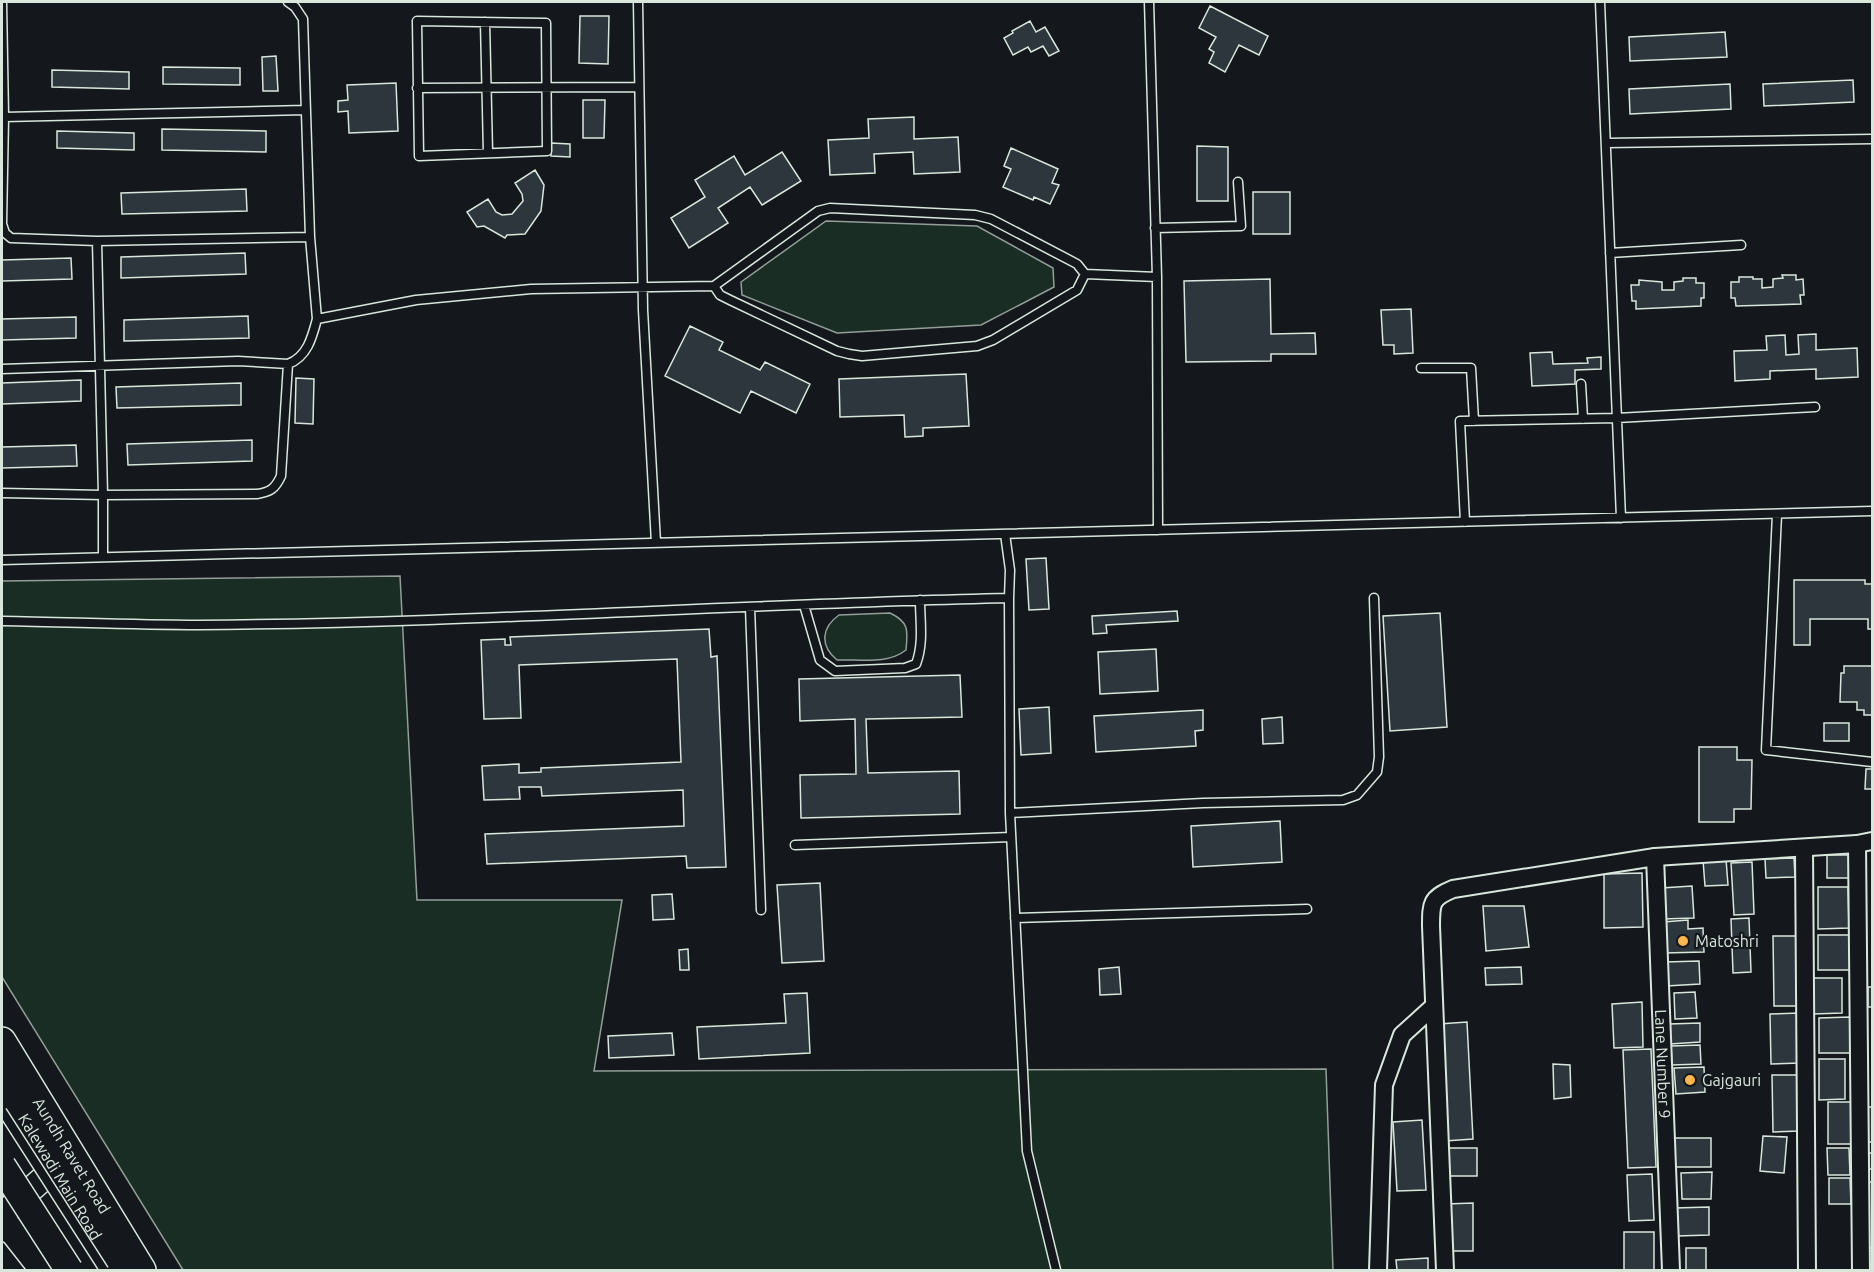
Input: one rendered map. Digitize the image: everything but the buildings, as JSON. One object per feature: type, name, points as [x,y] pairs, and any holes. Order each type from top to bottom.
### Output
[{"type":"main road","name":"Aundh Ravet Road","points":[[2,1041],[142,1270]]},
{"type":"main road","name":"Kalewadi Main Road","points":[[2,1081],[111,1260],[124,1270]]},
{"type":"main road","points":[[2,1166],[69,1270]]},
{"type":"main road","points":[[2,1215],[55,1168]]},
{"type":"main road","points":[[2,1224],[14,1232],[44,1270]]},
{"type":"street","points":[[1445,1270],[1431,908],[1438,895],[1453,889],[1655,857],[1865,843],[1861,1270]]},
{"type":"street","points":[[1804,848],[1807,1270]]},
{"type":"street","name":"Lane Number 9","points":[[1655,857],[1671,1270]]},
{"type":"street","points":[[1378,1270],[1384,1085],[1402,1035],[1434,1006]]},
{"type":"lane","points":[[2,2],[4,117],[2,224],[4,233],[10,238],[97,241],[310,237]]},
{"type":"lane","points":[[2,369],[238,361],[288,364],[298,360],[305,353],[317,319],[310,237],[303,19],[295,7],[288,2]]},
{"type":"lane","points":[[638,2],[643,288],[656,543]]},
{"type":"lane","points":[[1149,2],[1157,277],[1158,530]]},
{"type":"lane","points":[[1600,2],[1621,518]]},
{"type":"lane","points":[[417,21],[546,23],[548,87],[547,151],[419,156],[417,21]]},
{"type":"lane","points":[[485,22],[488,153]]},
{"type":"lane","points":[[417,88],[639,87]]},
{"type":"lane","points":[[4,117],[305,110]]},
{"type":"lane","points":[[1606,143],[1872,139]]},
{"type":"lane","points":[[1155,228],[1241,226],[1238,182]]},
{"type":"lane","points":[[317,319],[416,300],[531,288],[714,286],[818,211],[830,208],[975,215],[991,219],[1077,264],[1085,274],[1157,277]]},
{"type":"lane","points":[[97,241],[103,557]]},
{"type":"lane","points":[[1610,253],[1741,245]]},
{"type":"lane","points":[[714,286],[720,295],[837,351],[862,356],[977,346],[993,340],[1077,290],[1085,274]]},
{"type":"lane","points":[[2,494],[257,494],[268,492],[276,486],[281,476],[288,364]]},
{"type":"lane","points":[[1421,368],[1471,368],[1474,421]]},
{"type":"lane","points":[[1581,384],[1583,419]]},
{"type":"lane","points":[[1465,522],[1460,421],[1617,418],[1815,407]]},
{"type":"lane","points":[[2,560],[1872,511]]},
{"type":"lane","points":[[1777,514],[1766,750],[1872,762]]},
{"type":"lane","points":[[1005,534],[1010,570],[1010,813],[1027,1151],[1056,1270]]},
{"type":"lane","points":[[2,621],[197,625],[471,619],[1009,598]]},
{"type":"lane","points":[[1010,813],[1203,803],[1343,800],[1357,795],[1377,772],[1379,757],[1374,598]]},
{"type":"lane","points":[[804,605],[820,660],[836,671],[905,668],[916,664],[921,645],[920,600]]},
{"type":"lane","points":[[750,607],[761,910]]},
{"type":"lane","points":[[795,845],[1011,837]]},
{"type":"lane","points":[[1015,918],[1307,909]]},
{"type":"lane","points":[[2,1111],[104,1270]]},
{"type":"green space","points":[[826,221],[977,226],[1053,268],[1054,287],[981,325],[837,333],[742,295],[741,282]]},
{"type":"green space","points":[[400,576],[417,900],[622,900],[594,1071],[1326,1069],[1333,1270],[183,1270],[2,977],[2,581]]},
{"type":"green space","points":[[890,613],[901,620],[906,627],[906,650],[899,655],[873,660],[837,660],[827,648],[826,631],[839,615]]},
{"type":"place","name":"Matoshri","points":[[1683,941]]},
{"type":"place","name":"Gajgauri","points":[[1690,1080]]}]
